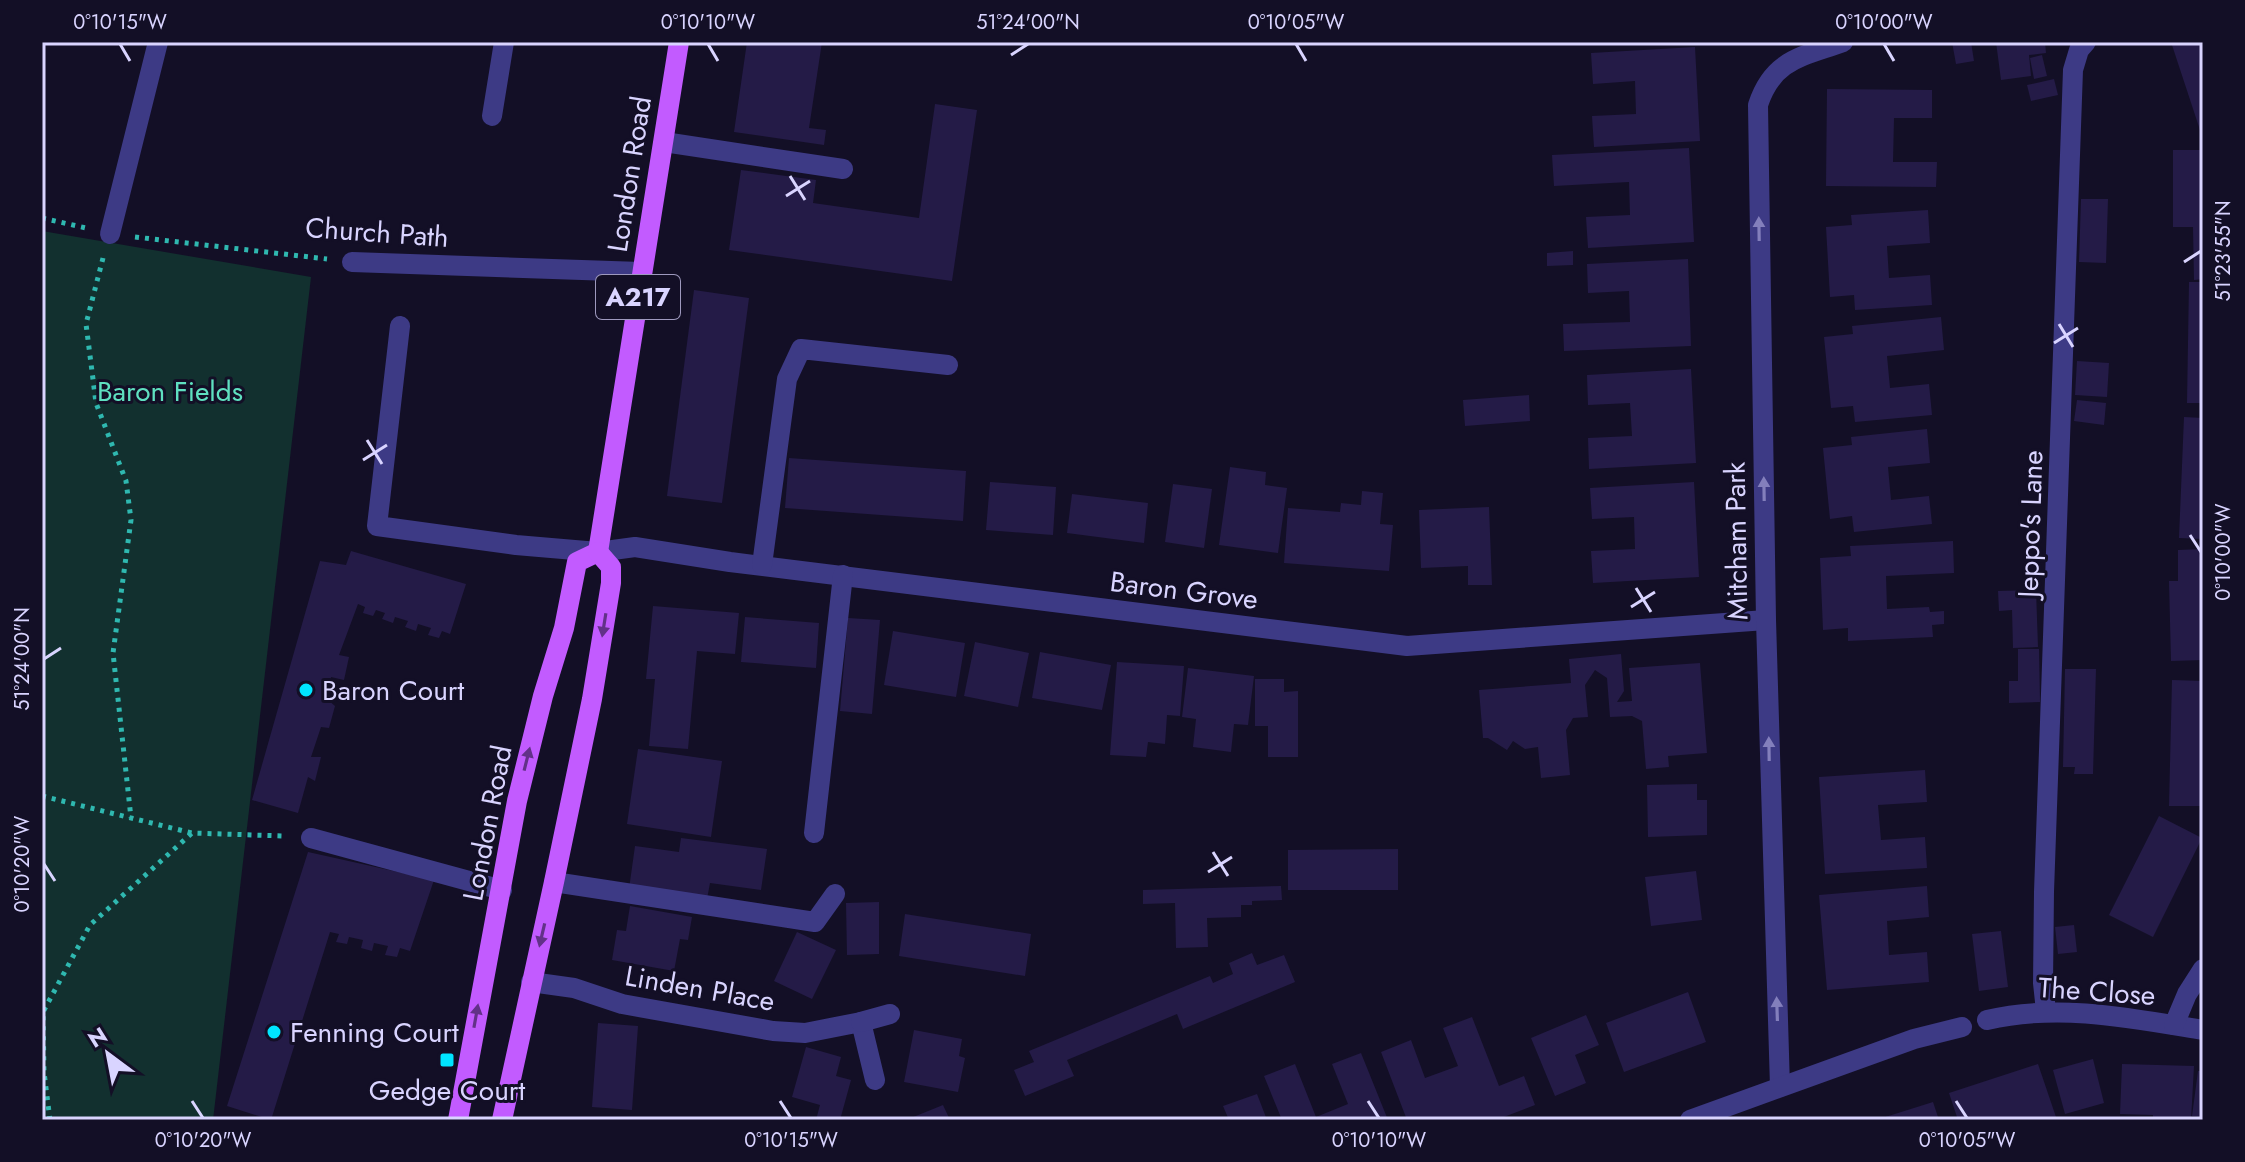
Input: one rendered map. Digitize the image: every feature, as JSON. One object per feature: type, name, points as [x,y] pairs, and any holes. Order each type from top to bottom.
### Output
[{"type":"main road","name":"London Road","points":[[502,1120],[592,699],[611,583],[611,567],[598,552],[679,42]]},
{"type":"main road","name":"London Road","points":[[458,1120],[517,801],[543,696],[564,628],[577,562],[598,552]]},
{"type":"street","points":[[107,244],[158,42]]},
{"type":"street","points":[[492,116],[504,42]]},
{"type":"street","name":"Mitcham Park","points":[[1780,1087],[1766,620],[1758,105],[1777,69],[1843,42]]},
{"type":"street","name":"Jeppo's Lane","points":[[2046,1011],[2043,983],[2044,892],[2073,70],[2079,50],[2086,42]]},
{"type":"street","points":[[664,142],[843,169]]},
{"type":"street","name":"Church Path","points":[[352,262],[641,272]]},
{"type":"street","name":"Baron Grove","points":[[400,326],[377,526],[516,545],[598,552],[635,547],[1407,646],[1766,620]]},
{"type":"street","points":[[762,565],[787,379],[801,349],[948,365]]},
{"type":"street","points":[[814,833],[843,575]]},
{"type":"street","points":[[311,838],[502,890]]},
{"type":"street","points":[[554,882],[815,922],[835,894]]},
{"type":"street","points":[[2174,1025],[2187,994],[2203,969]]},
{"type":"street","name":"Linden Place","points":[[531,982],[574,988],[622,1004],[773,1031],[805,1033],[890,1014]]},
{"type":"street","name":"The Close","points":[[1987,1020],[2046,1011],[2106,1015],[2203,1030]]},
{"type":"street","points":[[861,1022],[875,1080]]},
{"type":"street","points":[[1690,1120],[1914,1039],[1962,1027]]},
{"type":"path","name":"Church Path","points":[[42,218],[107,244],[352,262]]},
{"type":"path","points":[[107,244],[86,324],[96,403],[126,481],[131,520],[113,653],[131,818]]},
{"type":"path","points":[[42,796],[192,833],[311,838]]},
{"type":"path","points":[[50,1120],[43,1073],[43,1012],[90,925],[192,833]]},
{"type":"green space","name":"Baron Fields","points":[[42,231],[311,277],[213,1120],[42,1120]]},
{"type":"building","points":[[747,42],[822,42],[809,128],[826,130],[824,145],[734,132]]},
{"type":"building","points":[[1952,42],[1971,42],[1974,61],[1956,64]]},
{"type":"building","points":[[1996,42],[2045,42],[2046,53],[2029,55],[2031,76],[2001,80]]},
{"type":"building","points":[[2171,42],[2203,42],[2203,129],[2200,130]]},
{"type":"building","points":[[1695,47],[1700,141],[1594,147],[1592,116],[1636,114],[1635,81],[1593,84],[1591,53]]},
{"type":"building","points":[[2042,55],[2047,76],[2034,79],[2030,58]]},
{"type":"building","points":[[2054,79],[2058,95],[2031,101],[2027,85]]},
{"type":"building","points":[[1827,89],[1932,90],[1932,118],[1894,118],[1893,162],[1937,162],[1936,187],[1826,186]]},
{"type":"building","points":[[935,104],[977,110],[952,281],[729,250],[741,170],[816,180],[813,203],[919,218]]},
{"type":"building","points":[[1689,148],[1694,242],[1588,248],[1586,217],[1630,215],[1629,182],[1554,186],[1552,155]]},
{"type":"building","points":[[2173,150],[2203,150],[2203,279],[2194,280],[2193,227],[2173,227]]},
{"type":"building","points":[[2081,199],[2108,199],[2106,263],[2079,262]]},
{"type":"building","points":[[1928,210],[1930,243],[1887,246],[1889,278],[1930,275],[1932,305],[1855,310],[1854,295],[1830,297],[1826,227],[1852,225],[1851,215]]},
{"type":"building","points":[[1573,251],[1573,265],[1547,266],[1547,253]]},
{"type":"building","points":[[1688,259],[1691,346],[1564,351],[1563,324],[1630,322],[1629,291],[1588,293],[1587,264]]},
{"type":"building","points":[[2189,282],[2203,282],[2203,403],[2187,403]]},
{"type":"building","points":[[694,290],[749,298],[722,503],[667,496]]},
{"type":"building","points":[[1941,317],[1944,350],[1887,356],[1890,388],[1929,384],[1932,415],[1855,422],[1853,406],[1831,408],[1824,337],[1853,334],[1852,326]]},
{"type":"building","points":[[2077,361],[2109,363],[2107,397],[2075,395]]},
{"type":"building","points":[[1691,369],[1696,463],[1589,469],[1588,438],[1632,436],[1630,403],[1588,405],[1587,375]]},
{"type":"building","points":[[1529,395],[1530,421],[1465,426],[1463,400]]},
{"type":"building","points":[[2077,400],[2106,403],[2104,425],[2074,421]]},
{"type":"building","points":[[2184,417],[2203,418],[2203,539],[2179,538]]},
{"type":"building","points":[[1927,429],[1930,463],[1888,467],[1891,500],[1929,496],[1932,524],[1854,532],[1852,516],[1830,519],[1823,448],[1852,445],[1851,437]]},
{"type":"building","points":[[789,458],[966,471],[963,521],[785,508]]},
{"type":"building","points":[[1230,467],[1266,472],[1265,485],[1287,488],[1278,553],[1219,545]]},
{"type":"building","points":[[990,482],[1056,487],[1053,535],[986,530]]},
{"type":"building","points":[[1694,482],[1699,577],[1593,583],[1591,551],[1635,549],[1634,517],[1592,519],[1590,488]]},
{"type":"building","points":[[1173,484],[1212,489],[1204,548],[1165,542]]},
{"type":"building","points":[[1362,491],[1383,493],[1380,524],[1393,525],[1389,571],[1284,563],[1288,508],[1340,512],[1341,503],[1361,505]]},
{"type":"building","points":[[1072,494],[1148,503],[1144,543],[1067,533]]},
{"type":"building","points":[[1489,507],[1492,585],[1468,585],[1468,566],[1421,568],[1419,510]]},
{"type":"building","points":[[1953,541],[1954,573],[1886,576],[1887,609],[1929,607],[1930,612],[1944,611],[1944,624],[1932,625],[1933,637],[1848,641],[1848,628],[1823,630],[1820,558],[1851,556],[1850,546]]},
{"type":"building","points":[[2203,549],[2203,660],[2171,661],[2169,581],[2178,581],[2178,550]]},
{"type":"building","name":"Baron Court","points":[[351,551],[466,584],[450,634],[442,631],[439,638],[428,635],[431,628],[418,624],[416,631],[405,627],[408,621],[395,617],[393,623],[382,619],[385,613],[376,610],[373,616],[363,613],[365,607],[358,604],[339,655],[349,657],[344,680],[331,677],[328,700],[335,706],[329,728],[321,727],[311,757],[321,757],[315,781],[308,777],[298,813],[252,800],[320,561],[346,565]]},
{"type":"building","points":[[2036,590],[2038,647],[2013,648],[2012,610],[1999,611],[1998,591]]},
{"type":"building","points":[[653,606],[739,613],[735,654],[697,651],[688,749],[649,746],[655,679],[646,679]]},
{"type":"building","points":[[745,617],[819,623],[816,668],[741,662]]},
{"type":"building","points":[[848,618],[880,620],[872,714],[840,711]]},
{"type":"building","points":[[893,631],[965,643],[956,697],[884,685]]},
{"type":"building","points":[[975,642],[1029,653],[1018,707],[964,696]]},
{"type":"building","points":[[2018,649],[2039,649],[2040,702],[2009,703],[2009,681],[2018,681]]},
{"type":"building","points":[[1040,652],[1111,665],[1102,710],[1032,698]]},
{"type":"building","points":[[1621,654],[1624,691],[1617,702],[1632,701],[1629,668],[1700,663],[1707,753],[1668,756],[1669,767],[1646,769],[1642,721],[1632,716],[1610,717],[1607,678],[1595,670],[1585,685],[1588,717],[1573,718],[1566,730],[1570,775],[1541,778],[1538,747],[1525,749],[1513,741],[1507,750],[1483,738],[1479,690],[1571,683],[1569,659]]},
{"type":"building","points":[[1117,662],[1184,666],[1180,716],[1167,715],[1165,744],[1148,742],[1146,757],[1110,755]]},
{"type":"building","points":[[1188,668],[1254,676],[1248,725],[1234,724],[1231,752],[1193,747],[1196,719],[1182,717]]},
{"type":"building","points":[[2065,669],[2096,669],[2093,774],[2074,774],[2075,767],[2063,767]]},
{"type":"building","points":[[1255,679],[1284,679],[1284,692],[1298,691],[1298,757],[1268,757],[1268,726],[1255,726]]},
{"type":"building","points":[[2172,680],[2203,681],[2203,806],[2169,806]]},
{"type":"building","points":[[638,749],[722,761],[711,837],[627,824]]},
{"type":"building","points":[[1925,770],[1927,802],[1878,805],[1881,840],[1925,837],[1927,868],[1825,874],[1819,777]]},
{"type":"building","points":[[1697,784],[1697,800],[1707,800],[1707,835],[1648,837],[1647,785]]},
{"type":"building","points":[[2159,816],[2202,838],[2153,937],[2109,915]]},
{"type":"building","points":[[681,838],[767,849],[761,890],[710,883],[707,899],[629,889],[635,846],[679,852]]},
{"type":"building","points":[[1398,849],[1398,890],[1288,890],[1288,850]]},
{"type":"building","name":"Fenning Court","points":[[308,852],[434,880],[410,951],[400,948],[397,957],[385,955],[388,946],[374,943],[372,951],[361,948],[363,940],[349,937],[347,944],[336,942],[339,934],[330,932],[271,1120],[227,1106]]},
{"type":"building","points":[[1696,871],[1702,920],[1651,926],[1645,877]]},
{"type":"building","points":[[1281,886],[1282,900],[1252,901],[1252,905],[1241,905],[1241,917],[1207,918],[1208,947],[1176,948],[1175,903],[1143,904],[1143,890]]},
{"type":"building","points":[[1927,886],[1929,917],[1887,921],[1889,955],[1927,952],[1929,982],[1827,990],[1819,895]]},
{"type":"building","points":[[879,902],[879,954],[847,955],[846,903]]},
{"type":"building","points":[[630,906],[692,917],[688,940],[680,939],[674,971],[612,960],[617,930],[626,931]]},
{"type":"building","points":[[905,914],[1031,934],[1025,976],[899,956]]},
{"type":"building","points":[[2074,925],[2077,952],[2058,954],[2055,927]]},
{"type":"building","points":[[2001,931],[2008,987],[1979,991],[1972,934]]},
{"type":"building","points":[[797,932],[836,950],[812,999],[774,981]]},
{"type":"building","points":[[1252,953],[1257,965],[1284,955],[1295,982],[1183,1029],[1177,1014],[1067,1060],[1074,1076],[1025,1096],[1014,1070],[1034,1062],[1029,1051],[1210,976],[1213,983],[1233,974],[1229,963]]},
{"type":"building","points":[[1688,992],[1706,1042],[1624,1072],[1606,1023]]},
{"type":"building","points":[[1586,1015],[1599,1045],[1575,1055],[1586,1083],[1555,1096],[1531,1038]]},
{"type":"building","points":[[1472,1017],[1499,1086],[1524,1076],[1535,1105],[1496,1120],[1407,1120],[1381,1052],[1411,1040],[1425,1078],[1458,1066],[1443,1028]]},
{"type":"building","points":[[598,1023],[638,1026],[632,1110],[592,1107]]},
{"type":"building","points":[[914,1030],[962,1039],[959,1056],[965,1058],[958,1092],[904,1082]]},
{"type":"building","points":[[806,1047],[841,1057],[836,1076],[851,1080],[840,1120],[816,1120],[820,1105],[792,1097]]},
{"type":"building","points":[[1361,1053],[1388,1120],[1282,1120],[1264,1076],[1295,1064],[1316,1117],[1348,1104],[1332,1064]]},
{"type":"building","points":[[2093,1059],[2104,1103],[2065,1114],[2053,1070]]},
{"type":"building","points":[[2038,1064],[2057,1120],[1958,1120],[1949,1093]]},
{"type":"building","points":[[2122,1064],[2194,1066],[2191,1120],[2153,1120],[2153,1115],[2120,1114]]},
{"type":"building","points":[[2198,1071],[2203,1071],[2203,1117],[2192,1116]]},
{"type":"building","points":[[1257,1094],[1267,1120],[1229,1120],[1223,1106]]},
{"type":"building","points":[[1933,1102],[1939,1120],[1879,1120],[1879,1119]]},
{"type":"building","points":[[943,1105],[950,1120],[906,1120]]},
{"type":"place","name":"Baron Court","points":[[306,690]]},
{"type":"place","name":"Fenning Court","points":[[274,1032]]},
{"type":"place","name":"Gedge Court","points":[[447,1060]]}]
